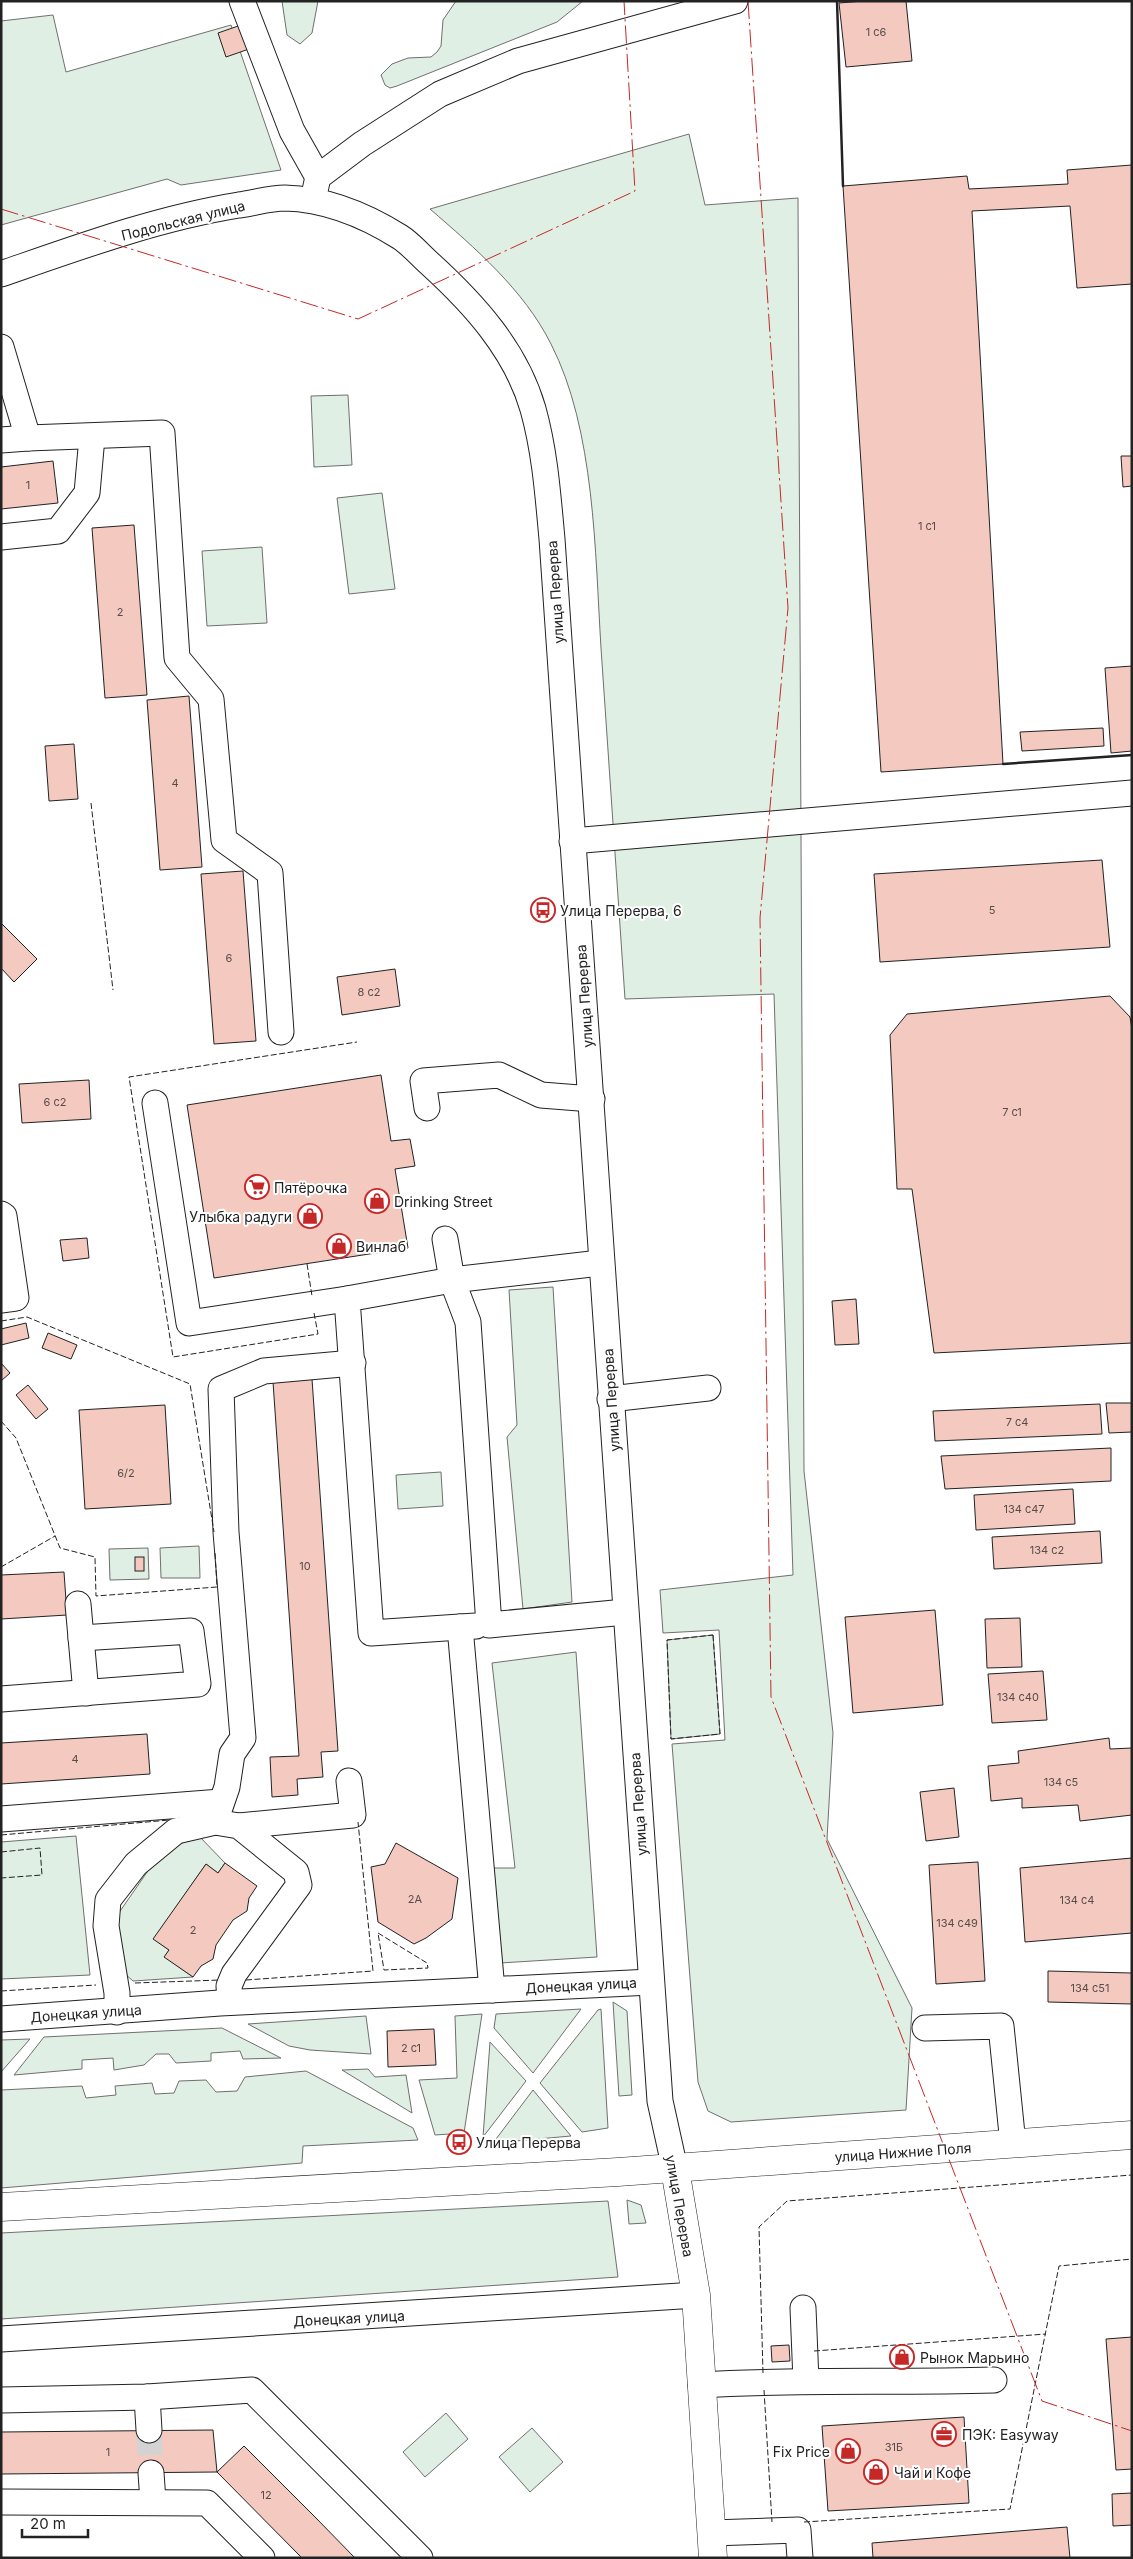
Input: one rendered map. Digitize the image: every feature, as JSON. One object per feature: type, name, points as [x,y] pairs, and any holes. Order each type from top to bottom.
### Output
[{"type":"main road","name":"улица Нижние Поля","points":[[675,2169],[1132,2135]]},
{"type":"main road","points":[[1,2207],[675,2169]]},
{"type":"main road","name":"улица Перерва","points":[[675,2169],[696,2295],[712,2545]]},
{"type":"street","points":[[242,1],[316,189],[362,144],[440,94],[510,64],[735,1]]},
{"type":"street","name":"Подольская улица","points":[[1,274],[94,242],[212,210],[282,198],[316,189],[350,211],[402,238],[439,272]]},
{"type":"street","name":"улица Перерва","points":[[439,272],[477,309],[514,362],[533,408],[546,474],[592,1099],[600,1263],[660,2101],[675,2169]]},
{"type":"street","points":[[1,347],[28,438]]},
{"type":"street","points":[[1,440],[162,433],[177,658],[212,699],[224,840],[270,873],[281,1032]]},
{"type":"street","points":[[1,537],[58,531],[87,493],[92,437]]},
{"type":"street","points":[[572,841],[1132,792]]},
{"type":"street","points":[[426,1108],[422,1081],[499,1075],[541,1095],[592,1099]]},
{"type":"street","points":[[155,1103],[189,1323],[452,1280],[600,1263]]},
{"type":"street","points":[[1,1214],[4,1216],[16,1298],[1,1300]]},
{"type":"street","points":[[446,1239],[452,1280],[468,1322],[489,1625]]},
{"type":"street","points":[[347,1298],[372,1633],[489,1625],[625,1612]]},
{"type":"street","points":[[225,1817],[226,1788],[232,1754],[244,1738],[226,1532],[221,1389],[264,1371],[353,1363]]},
{"type":"street","points":[[610,1399],[708,1388]]},
{"type":"street","points":[[78,1604],[86,1693]]},
{"type":"street","points":[[460,1627],[492,1990]]},
{"type":"street","points":[[1,1699],[198,1684],[191,1631],[81,1638]]},
{"type":"street","points":[[1,1819],[353,1815],[349,1781]]},
{"type":"street","points":[[225,1817],[301,1871],[299,1885],[234,1974],[229,1986],[230,2002]]},
{"type":"street","points":[[118,2012],[106,1926],[108,1900],[136,1864],[176,1831],[225,1817]]},
{"type":"street","name":"Донецкая улица","points":[[1,2019],[118,2012],[230,2002],[651,1982]]},
{"type":"street","points":[[926,2028],[1000,2026],[1013,2144]]},
{"type":"street","name":"Донецкая улица","points":[[1,2339],[696,2295]]},
{"type":"street","points":[[803,2308],[806,2381]]},
{"type":"street","points":[[701,2385],[763,2380],[915,2382],[994,2380]]},
{"type":"street","points":[[1,2400],[148,2397],[252,2390],[420,2558]]},
{"type":"street","points":[[148,2397],[149,2430]]},
{"type":"street","points":[[151,2473],[153,2502]]},
{"type":"street","points":[[1,2502],[208,2502],[262,2558]]},
{"type":"street","points":[[712,2545],[798,2530],[800,2558]]},
{"type":"green space","points":[[282,1],[318,1],[312,33],[300,44],[287,35]]},
{"type":"green space","points":[[456,1],[583,1],[557,22],[397,86],[390,88],[385,85],[381,75],[392,64],[408,58],[431,57],[437,52],[441,46],[443,20]]},
{"type":"green space","points":[[53,15],[66,72],[231,25],[281,170],[181,185],[167,179],[1,225],[1,21]]},
{"type":"green space","points":[[689,134],[705,205],[798,198],[804,1471],[833,1733],[827,1839],[912,2008],[906,2110],[731,2122],[708,2111],[698,2082],[672,1744],[725,1740],[719,1630],[663,1633],[660,1590],[793,1575],[774,994],[625,999],[594,532],[585,453],[577,414],[566,378],[540,324],[513,288],[497,271],[430,209]]},
{"type":"green space","points":[[348,395],[352,465],[314,467],[311,396]]},
{"type":"green space","points":[[382,493],[395,589],[349,594],[337,498]]},
{"type":"green space","points":[[262,547],[267,623],[207,626],[202,551]]},
{"type":"green space","points":[[553,1287],[572,1602],[523,1609],[507,1437],[517,1425],[509,1290]]},
{"type":"green space","points":[[441,1472],[443,1506],[398,1509],[396,1475]]},
{"type":"green space","points":[[199,1546],[200,1578],[161,1578],[160,1548]]},
{"type":"green space","points":[[148,1548],[149,1579],[110,1580],[109,1549]]},
{"type":"green space","points":[[713,1635],[720,1734],[671,1739],[667,1640]]},
{"type":"green space","points":[[576,1652],[597,1957],[500,1963],[491,1868],[515,1868],[492,1663]]},
{"type":"green space","points":[[76,1836],[90,1975],[1,1979],[1,1842]]},
{"type":"green space","points":[[199,1836],[225,1863],[218,1873],[206,1864],[154,1939],[169,1950],[165,1957],[193,1977],[133,1981],[124,1973],[116,1917],[161,1852]]},
{"type":"green space","points":[[613,2002],[627,2011],[632,2095],[619,2096]]},
{"type":"green space","points":[[581,2009],[533,2073],[494,2028],[496,2014]]},
{"type":"green space","points":[[601,2009],[608,2128],[582,2132],[540,2083],[598,2010]]},
{"type":"green space","points":[[482,2014],[464,2133],[435,2135],[419,2080],[457,2078],[455,2016]]},
{"type":"green space","points":[[366,2016],[371,2054],[310,2050],[289,2046],[248,2024]]},
{"type":"green space","points":[[222,2028],[281,2058],[243,2059],[240,2051],[211,2053],[211,2061],[176,2063],[169,2054],[156,2054],[144,2065],[114,2070],[113,2058],[82,2060],[82,2069],[14,2075],[44,2037]]},
{"type":"green space","points":[[30,2039],[1,2072],[1,2040]]},
{"type":"green space","points":[[490,2042],[526,2081],[483,2137]]},
{"type":"green space","points":[[368,2069],[375,2077],[406,2075],[412,2113],[342,2070]]},
{"type":"green space","points":[[306,2071],[413,2128],[418,2140],[303,2146],[302,2163],[1,2188],[1,2090],[82,2086],[86,2098],[116,2095],[115,2086],[152,2083],[155,2094],[174,2093],[179,2081],[206,2080],[216,2092],[237,2091],[245,2077]]},
{"type":"green space","points":[[533,2090],[571,2136],[493,2143]]},
{"type":"green space","points":[[627,2200],[641,2205],[646,2223],[629,2224]]},
{"type":"green space","points":[[608,2201],[618,2277],[1,2319],[1,2233]]},
{"type":"green space","points":[[446,2413],[468,2439],[425,2477],[403,2452]]},
{"type":"green space","points":[[532,2428],[563,2462],[530,2492],[499,2457]]},
{"type":"building","points":[[906,1],[912,61],[846,67],[839,3]]},
{"type":"building","points":[[241,25],[249,49],[226,57],[218,33]]},
{"type":"building","points":[[1132,165],[1132,284],[1077,288],[1070,206],[972,211],[1003,764],[881,772],[843,186],[967,176],[969,189],[1068,184],[1067,170]]},
{"type":"building","points":[[1121,456],[1132,456],[1132,486],[1123,487]]},
{"type":"building","points":[[53,461],[58,503],[1,509],[1,467]]},
{"type":"building","points":[[134,525],[147,695],[105,698],[92,528]]},
{"type":"building","points":[[1132,666],[1132,751],[1111,753],[1105,668]]},
{"type":"building","points":[[189,696],[202,867],[160,870],[147,700]]},
{"type":"building","points":[[1103,728],[1104,746],[1022,751],[1020,732]]},
{"type":"building","points":[[74,744],[78,799],[49,801],[45,746]]},
{"type":"building","points":[[1102,860],[1110,947],[880,962],[874,874]]},
{"type":"building","points":[[243,871],[256,1041],[214,1044],[201,874]]},
{"type":"building","points":[[1,923],[37,959],[14,982],[1,968]]},
{"type":"building","points":[[395,969],[400,1006],[342,1015],[337,977]]},
{"type":"building","points":[[1110,996],[1130,1017],[1132,1029],[1132,1343],[934,1353],[912,1189],[897,1189],[890,1035],[907,1014]]},
{"type":"building","points":[[381,1075],[391,1141],[410,1139],[415,1166],[395,1169],[408,1248],[214,1278],[187,1105]]},
{"type":"building","points":[[89,1080],[91,1119],[22,1123],[19,1084]]},
{"type":"building","points":[[87,1238],[89,1258],[63,1261],[60,1240]]},
{"type":"building","points":[[856,1299],[859,1344],[835,1345],[832,1301]]},
{"type":"building","points":[[26,1323],[29,1338],[1,1345],[1,1329]]},
{"type":"building","points":[[48,1333],[77,1345],[71,1359],[42,1348]]},
{"type":"building","points":[[1,1363],[10,1373],[1,1381]]},
{"type":"building","points":[[312,1379],[338,1751],[321,1752],[323,1777],[297,1779],[298,1795],[272,1797],[270,1757],[299,1756],[273,1382]]},
{"type":"building","points":[[28,1385],[48,1409],[36,1419],[16,1395]]},
{"type":"building","points":[[1106,1403],[1132,1403],[1132,1432],[1109,1433]]},
{"type":"building","points":[[1100,1404],[1102,1434],[935,1441],[933,1411]]},
{"type":"building","points":[[165,1405],[171,1504],[85,1509],[79,1410]]},
{"type":"building","points":[[1111,1448],[1111,1481],[945,1489],[941,1456]]},
{"type":"building","points":[[1073,1489],[1075,1524],[976,1530],[974,1495]]},
{"type":"building","points":[[1100,1531],[1102,1563],[994,1569],[992,1537]]},
{"type":"building","points":[[135,1557],[144,1557],[144,1571],[135,1571]]},
{"type":"building","points":[[64,1572],[67,1615],[1,1619],[1,1575]]},
{"type":"building","points":[[935,1610],[943,1705],[853,1713],[845,1617]]},
{"type":"building","points":[[1020,1618],[1022,1667],[987,1668],[985,1619]]},
{"type":"building","points":[[1043,1671],[1047,1720],[992,1723],[988,1674]]},
{"type":"building","points":[[147,1734],[150,1774],[1,1784],[1,1743]]},
{"type":"building","points":[[1109,1738],[1110,1749],[1132,1748],[1132,1815],[1080,1821],[1078,1805],[1022,1808],[1022,1798],[991,1801],[988,1766],[1019,1763],[1018,1751]]},
{"type":"building","points":[[954,1788],[959,1837],[926,1841],[920,1792]]},
{"type":"building","points":[[396,1843],[458,1878],[452,1919],[426,1938],[414,1944],[378,1922],[371,1867],[385,1864]]},
{"type":"building","points":[[1132,1858],[1132,1933],[1025,1942],[1020,1868]]},
{"type":"building","points":[[978,1862],[985,1981],[936,1984],[929,1865]]},
{"type":"building","points":[[225,1863],[257,1886],[249,1898],[247,1911],[233,1920],[216,1945],[213,1959],[201,1966],[193,1977],[164,1957],[169,1950],[153,1939],[206,1864],[218,1873]]},
{"type":"building","points":[[1048,1971],[1132,1973],[1132,2004],[1048,2002]]},
{"type":"building","points":[[434,2029],[436,2065],[388,2067],[387,2031]]},
{"type":"building","points":[[1132,2337],[1132,2469],[1116,2470],[1106,2339]]},
{"type":"building","points":[[789,2345],[790,2361],[772,2362],[771,2346]]},
{"type":"building","points":[[964,2417],[969,2503],[828,2511],[822,2426]]},
{"type":"building","points":[[213,2430],[217,2472],[1,2474],[1,2432]]},
{"type":"building","points":[[244,2446],[355,2558],[302,2558],[217,2472]]},
{"type":"building","points":[[1132,2493],[1132,2525],[1113,2526],[1112,2494]]},
{"type":"building","points":[[1067,2527],[1070,2558],[873,2558],[872,2543]]},
{"type":"tunnel","points":[[149,2430],[151,2473]]},
{"type":"fence","points":[[91,803],[113,990]]},
{"type":"fence","points":[[314,1313],[318,1334],[173,1357],[129,1077],[357,1042]]},
{"type":"fence","points":[[307,1264],[312,1296]]},
{"type":"fence","points":[[1,1321],[27,1317],[190,1384],[214,1532]]},
{"type":"fence","points":[[1,1421],[16,1438],[60,1548],[95,1557],[96,1596],[217,1587],[215,1552]]},
{"type":"fence","points":[[1,1567],[55,1536]]},
{"type":"fence","points":[[713,1635],[720,1734],[671,1739],[667,1640],[713,1635]]},
{"type":"fence","points":[[1,1835],[169,1820]]},
{"type":"fence","points":[[246,1980],[373,1971],[358,1822]]},
{"type":"fence","points":[[1,1852],[40,1848],[42,1875],[1,1878]]},
{"type":"fence","points":[[378,1933],[427,1963],[428,1968],[384,1970],[378,1933]]},
{"type":"fence","points":[[135,1983],[220,1980]]},
{"type":"fence","points":[[1,1991],[96,1985]]},
{"type":"fence","points":[[763,2373],[759,2227],[787,2201],[1132,2175]]},
{"type":"fence","points":[[804,2522],[1010,2509],[1059,2266],[1132,2259]]},
{"type":"fence","points":[[814,2351],[1046,2334]]},
{"type":"fence","points":[[764,2390],[772,2522]]},
{"type":"wall","points":[[837,1],[843,186]]},
{"type":"wall","points":[[1003,764],[1132,755]]},
{"type":"power","points":[[1,209],[358,319],[635,191],[624,1]]},
{"type":"power","points":[[748,1],[788,608],[760,918],[771,1697],[1042,2401],[1132,2431]]},
{"type":"place","name":"Улица Перерва, 6","points":[[543,910]]},
{"type":"place","name":"Пятёрочка","points":[[257,1187]]},
{"type":"place","name":"Drinking Street","points":[[377,1201]]},
{"type":"place","name":"Улыбка радуги","points":[[310,1216]]},
{"type":"place","name":"Винлаб","points":[[339,1246]]},
{"type":"place","name":"Улица Перерва","points":[[459,2142]]},
{"type":"place","name":"Рынок Марьино","points":[[902,2357]]},
{"type":"place","name":"ПЭК: Easyway","points":[[944,2434]]},
{"type":"place","name":"Fix Price","points":[[848,2451]]},
{"type":"place","name":"Чай и Кофе","points":[[876,2472]]}]
